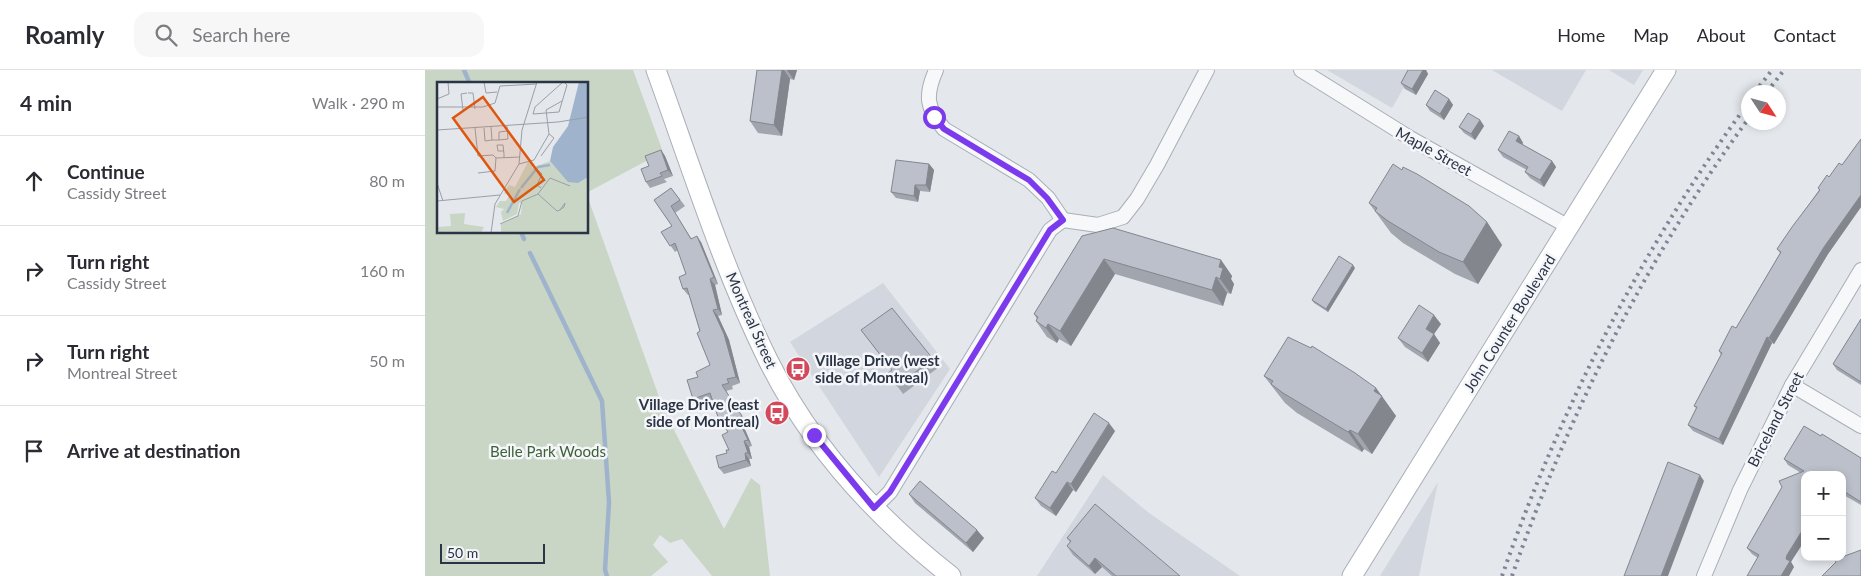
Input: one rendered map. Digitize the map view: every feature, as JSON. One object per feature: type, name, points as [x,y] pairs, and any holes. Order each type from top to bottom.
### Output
[{"type":"main road","name":"Montreal Street","points":[[656,70],[728,264],[768,360],[814,435],[874,508],[898,532],[951,576]]},
{"type":"main road","name":"John Counter Boulevard","points":[[1352,576],[1666,70]]},
{"type":"street","points":[[936,70],[929,87],[929,105],[934,117],[944,129],[1029,180],[1047,198],[1063,220]]},
{"type":"street","points":[[874,508],[890,492],[1050,230],[1063,220],[1098,224],[1123,216],[1137,199],[1157,165],[1207,70]]},
{"type":"street","name":"Maple Street","points":[[1301,70],[1409,138],[1569,227]]},
{"type":"street","name":"Briceland Street","points":[[1704,576],[1740,490],[1792,385],[1861,270]]},
{"type":"street","points":[[1792,385],[1861,426]]},
{"type":"shaded area","points":[[1327,70],[1414,70],[1392,108]]},
{"type":"shaded area","points":[[1492,70],[1586,70],[1562,111]]},
{"type":"shaded area","points":[[1609,70],[1643,70],[1634,85]]},
{"type":"shaded area","points":[[883,283],[950,369],[879,477],[790,342]]},
{"type":"shaded area","points":[[1103,475],[1149,513],[1240,576],[1037,576]]},
{"type":"shaded area","points":[[1438,482],[1419,576],[1380,576]]},
{"type":"green space","name":"Belle Park Woods","points":[[425,70],[633,70],[663,152],[589,191],[589,82],[437,82],[437,234],[589,234],[589,201],[663,408],[724,529],[751,478],[760,485],[770,576],[712,576],[682,539],[670,543],[660,535],[653,545],[668,562],[651,576],[425,576]]},
{"type":"building","points":[[757,70],[782,70],[774,125],[750,121]]},
{"type":"building","points":[[1408,70],[1423,70],[1412,89],[1401,83]]},
{"type":"building","points":[[1435,90],[1449,99],[1440,114],[1426,105]]},
{"type":"building","points":[[1468,113],[1480,120],[1471,134],[1459,127]]},
{"type":"building","points":[[1509,131],[1519,136],[1516,141],[1552,161],[1540,180],[1525,172],[1528,167],[1498,150]]},
{"type":"building","points":[[1861,139],[1861,195],[1824,247],[1769,338],[1767,337],[1719,439],[1688,425],[1697,407],[1694,406],[1722,353],[1719,351],[1732,326],[1736,328],[1781,252],[1777,249],[1820,190],[1818,188],[1827,175],[1829,177],[1839,163],[1842,165]]},
{"type":"building","points":[[661,150],[668,170],[660,173],[662,176],[646,182],[641,169],[649,166],[645,156]]},
{"type":"building","points":[[896,160],[929,164],[926,185],[915,185],[914,196],[891,192]]},
{"type":"building","points":[[1393,164],[1402,170],[1403,167],[1417,174],[1469,206],[1487,222],[1463,262],[1439,252],[1388,221],[1375,211],[1377,208],[1369,203]]},
{"type":"building","points":[[671,188],[680,200],[671,206],[691,239],[697,236],[714,277],[710,279],[718,309],[713,310],[724,334],[736,377],[727,379],[729,383],[722,385],[742,416],[738,419],[748,440],[744,441],[748,453],[745,453],[746,460],[719,468],[716,456],[727,453],[726,450],[729,450],[722,435],[728,432],[718,417],[710,393],[693,399],[687,380],[698,377],[696,372],[710,365],[697,333],[700,331],[687,288],[683,289],[679,277],[686,274],[675,243],[670,246],[661,232],[672,226],[654,200]]},
{"type":"building","points":[[1113,228],[1221,260],[1219,267],[1223,268],[1220,279],[1216,277],[1212,290],[1104,259],[1060,331],[1048,324],[1046,328],[1036,321],[1038,317],[1034,314],[1082,236]]},
{"type":"building","points":[[1339,256],[1353,265],[1326,309],[1312,300]]},
{"type":"building","points":[[1419,305],[1434,315],[1426,329],[1434,334],[1422,353],[1398,338]]},
{"type":"building","points":[[892,308],[933,359],[897,386],[888,373],[892,370],[861,330]]},
{"type":"building","points":[[1861,319],[1861,382],[1833,364]]},
{"type":"building","points":[[1288,337],[1311,348],[1312,346],[1376,388],[1374,391],[1382,396],[1358,434],[1350,430],[1348,432],[1283,393],[1271,384],[1273,381],[1264,376]]},
{"type":"building","points":[[1094,413],[1109,423],[1071,484],[1067,482],[1050,508],[1035,498],[1052,471],[1056,473]]},
{"type":"building","points":[[1804,426],[1821,436],[1822,434],[1861,458],[1861,502],[1846,493],[1846,471],[1804,471],[1784,459]]},
{"type":"building","points":[[1668,462],[1700,475],[1661,576],[1624,576]]},
{"type":"building","points":[[1801,472],[1801,532],[1787,555],[1786,559],[1790,561],[1781,576],[1747,576],[1759,555],[1747,548],[1782,487],[1779,481]]},
{"type":"building","points":[[920,481],[977,530],[966,543],[909,494]]},
{"type":"building","points":[[1095,504],[1180,576],[1116,576],[1095,558],[1089,566],[1067,546],[1071,541],[1067,538]]},
{"type":"building","points":[[1861,550],[1861,576],[1822,576],[1836,561],[1846,561],[1846,556]]},
{"type":"waterway","points":[[464,70],[469,82]]},
{"type":"waterway","points":[[522,234],[524,239]]},
{"type":"waterway","points":[[530,253],[602,401],[609,502],[605,570],[607,576]]},
{"type":"railway","points":[[1760,85],[1772,70]]},
{"type":"railway","points":[[1772,85],[1784,70]]},
{"type":"railway","points":[[1502,576],[1525,513],[1551,451],[1578,390],[1608,330],[1674,213],[1741,113]]},
{"type":"railway","points":[[1512,576],[1534,515],[1559,455],[1585,396],[1614,338],[1644,281],[1677,225],[1741,129]]},
{"type":"place","name":"Village Drive (west side of Montreal)","points":[[798,369]]},
{"type":"place","name":"Village Drive (east side of Montreal)","points":[[777,413]]},
{"type":"route","points":[[814,435],[874,508],[890,492],[1050,230],[1063,220],[1047,198],[1029,180],[944,129],[934,117]]}]
